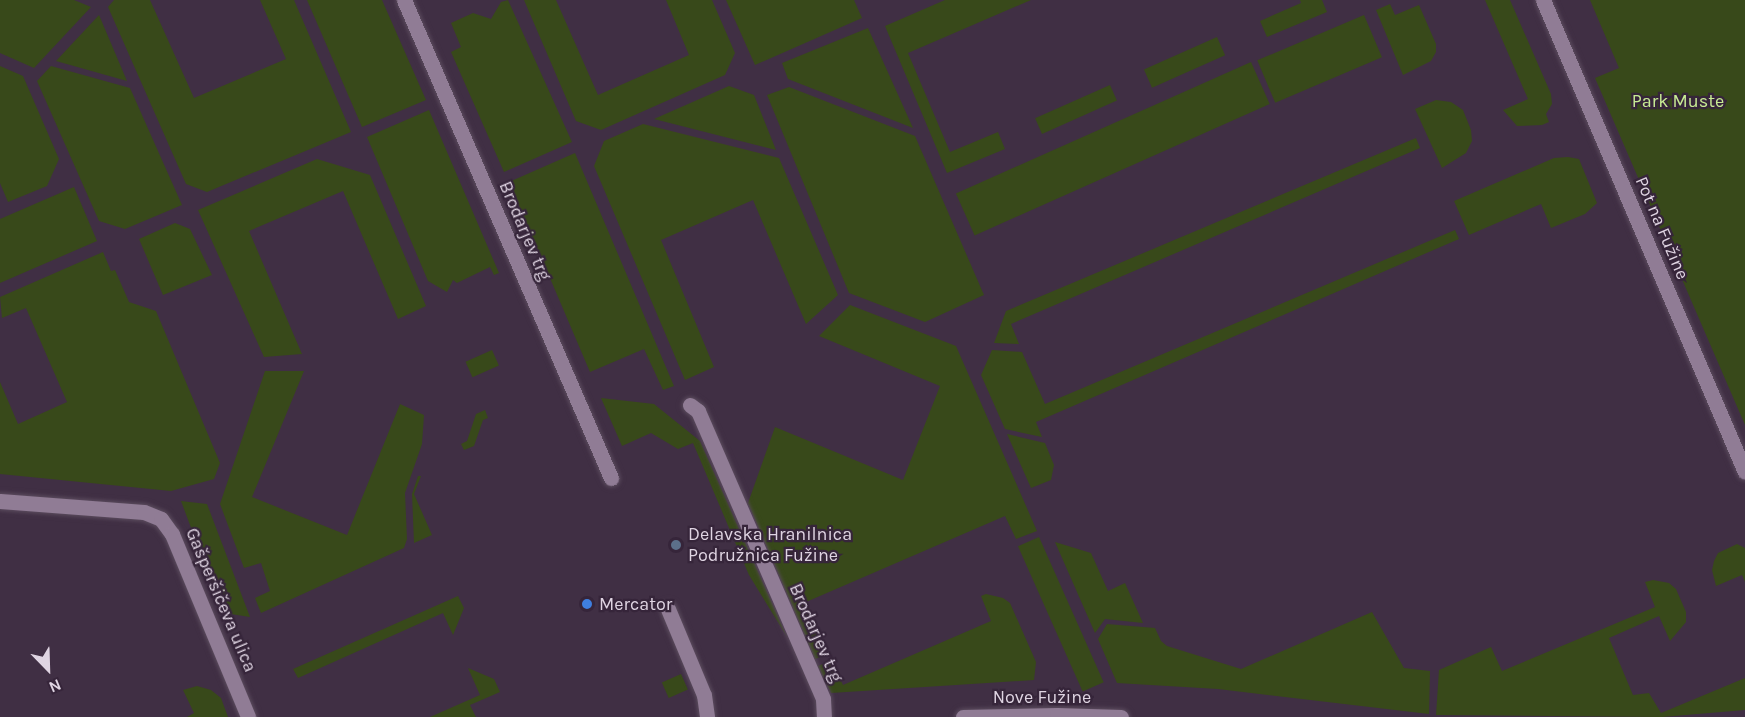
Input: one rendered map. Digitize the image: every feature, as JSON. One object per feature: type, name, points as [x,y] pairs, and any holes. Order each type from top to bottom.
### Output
[{"type":"street","name":"Brodarjev trg","points":[[404,0],[611,478]]},
{"type":"street","name":"Pot na Fužine","points":[[1543,0],[1745,472]]},
{"type":"street","name":"Brodarjev trg","points":[[690,405],[698,411],[823,699],[824,717]]},
{"type":"street","name":"Gašperšičeva ulica","points":[[0,501],[144,512],[161,519],[172,534],[248,717]]},
{"type":"street","points":[[668,609],[704,695],[707,717]]},
{"type":"street","name":"Nove Fužine","points":[[963,717],[1057,715],[1121,717]]},
{"type":"green space","points":[[0,0],[74,0],[91,7],[34,68],[0,53]]},
{"type":"green space","points":[[114,0],[150,0],[194,98],[286,59],[260,0],[294,0],[351,132],[207,192],[186,184],[108,7]]},
{"type":"green space","points":[[307,0],[382,0],[426,100],[362,127]]},
{"type":"green space","points":[[508,0],[572,142],[504,172],[451,52],[461,47],[451,23],[473,13],[491,19],[501,2]]},
{"type":"green space","points":[[524,0],[556,0],[598,95],[689,55],[666,0],[712,0],[735,53],[725,75],[601,130],[576,121]]},
{"type":"green space","points":[[726,0],[854,0],[862,18],[755,65]]},
{"type":"green space","points":[[945,0],[1031,0],[908,53],[950,152],[998,132],[1005,149],[947,173],[885,26]]},
{"type":"green space","points":[[1300,0],[1322,0],[1327,12],[1267,37],[1260,21],[1301,3]]},
{"type":"green space","points":[[1485,0],[1510,0],[1551,94],[1552,104],[1546,114],[1549,122],[1542,125],[1517,126],[1503,110],[1528,99]]},
{"type":"green space","name":"Park Muste","points":[[1590,0],[1745,0],[1745,425],[1595,78],[1619,68]]},
{"type":"green space","points":[[1390,4],[1395,15],[1419,5],[1436,44],[1436,52],[1431,61],[1403,75],[1376,10]]},
{"type":"green space","points":[[99,15],[127,81],[56,61]]},
{"type":"green space","points":[[1364,15],[1382,57],[1275,103],[1257,60]]},
{"type":"green space","points":[[868,28],[913,128],[788,79],[782,63]]},
{"type":"green space","points":[[1217,37],[1225,55],[1152,88],[1144,70]]},
{"type":"green space","points":[[1251,62],[1270,104],[975,235],[956,193]]},
{"type":"green space","points":[[0,66],[23,76],[59,159],[47,186],[8,202],[0,183]]},
{"type":"green space","points":[[51,66],[130,88],[182,205],[125,229],[99,221],[37,81]]},
{"type":"green space","points":[[1110,85],[1117,101],[1042,134],[1035,118]]},
{"type":"green space","points":[[729,86],[754,95],[776,150],[654,119]]},
{"type":"green space","points":[[789,87],[915,136],[984,295],[925,322],[849,293],[767,95]]},
{"type":"green space","points":[[1436,100],[1451,102],[1463,110],[1471,130],[1472,141],[1466,153],[1442,168],[1415,109]]},
{"type":"green space","points":[[429,110],[499,273],[494,275],[490,267],[457,283],[453,280],[447,292],[428,281],[367,137]]},
{"type":"green space","points":[[643,124],[779,158],[838,295],[806,324],[753,200],[661,240],[714,367],[685,380],[594,166],[604,141]]},
{"type":"green space","points":[[1416,138],[1420,148],[1011,324],[1019,344],[994,343],[1006,311]]},
{"type":"green space","points":[[575,153],[674,386],[663,390],[644,349],[590,372],[509,182]]},
{"type":"green space","points":[[1554,158],[1579,159],[1597,203],[1585,214],[1551,228],[1541,204],[1469,235],[1454,201]]},
{"type":"green space","points":[[317,159],[370,175],[426,306],[398,319],[343,191],[249,231],[302,354],[264,357],[198,210]]},
{"type":"green space","points":[[74,187],[97,241],[0,283],[0,219]]},
{"type":"green space","points":[[175,223],[190,229],[212,275],[163,295],[139,239]]},
{"type":"green space","points":[[1455,230],[1459,239],[1036,422],[1042,437],[1005,429],[981,375],[992,350],[1022,352],[1045,404]]},
{"type":"green space","points":[[103,252],[111,271],[115,270],[129,302],[156,311],[220,463],[214,479],[171,491],[0,474],[0,382],[18,424],[67,402],[26,308],[2,318],[0,297]]},
{"type":"green space","points":[[850,305],[956,346],[1037,531],[1016,539],[1005,516],[806,602],[828,654],[815,659],[748,503],[775,427],[903,480],[940,386],[819,336]]},
{"type":"green space","points":[[492,350],[499,366],[472,377],[466,362]]},
{"type":"green space","points":[[265,371],[304,371],[252,497],[347,535],[400,404],[424,415],[422,444],[405,493],[407,539],[404,548],[261,613],[255,598],[270,591],[261,563],[244,568],[220,504]]},
{"type":"green space","points":[[601,398],[654,404],[700,441],[787,637],[749,575],[693,443],[678,449],[651,433],[622,446]]},
{"type":"green space","points":[[485,410],[488,418],[483,420],[474,446],[464,450],[461,444],[467,441],[476,414]]},
{"type":"green space","points":[[1007,434],[1045,443],[1054,465],[1051,480],[1031,488]]},
{"type":"green space","points":[[418,476],[421,476],[414,494],[432,535],[414,543],[412,494]]},
{"type":"green space","points":[[181,501],[207,504],[250,617],[231,614],[219,602]]},
{"type":"green space","points":[[1039,537],[1104,682],[1083,692],[1018,546]]},
{"type":"green space","points":[[1055,542],[1091,553],[1108,591],[1125,583],[1143,623],[1105,619],[1095,633]]},
{"type":"green space","points":[[1737,544],[1745,548],[1745,582],[1742,575],[1716,586],[1712,570],[1718,553]]},
{"type":"green space","points":[[1653,580],[1669,583],[1676,589],[1686,612],[1686,622],[1670,641],[1659,616],[1609,638],[1633,695],[1649,693],[1661,713],[1745,678],[1745,710],[1662,717],[1436,715],[1439,670],[1491,647],[1502,671],[1655,607],[1645,582]]},
{"type":"green space","points":[[986,594],[1003,598],[1010,603],[1036,662],[1034,680],[831,693],[818,666],[831,661],[843,685],[991,621],[981,596]]},
{"type":"green space","points":[[458,596],[464,608],[453,635],[443,613],[298,678],[293,669]]},
{"type":"green space","points":[[1372,612],[1404,668],[1430,671],[1429,714],[1218,689],[1117,683],[1098,639],[1107,624],[1155,628],[1161,641],[1167,646],[1241,669]]},
{"type":"green space","points":[[468,668],[494,679],[500,692],[470,705],[476,717],[430,717],[480,695]]},
{"type":"green space","points":[[681,674],[688,690],[669,698],[662,683]]},
{"type":"green space","points":[[197,686],[211,690],[221,698],[228,717],[187,717],[194,713],[183,690]]},
{"type":"place","name":"Delavska Hranilnica Podružnica Fužine","points":[[676,545]]},
{"type":"place","name":"Mercator","points":[[587,604]]}]
